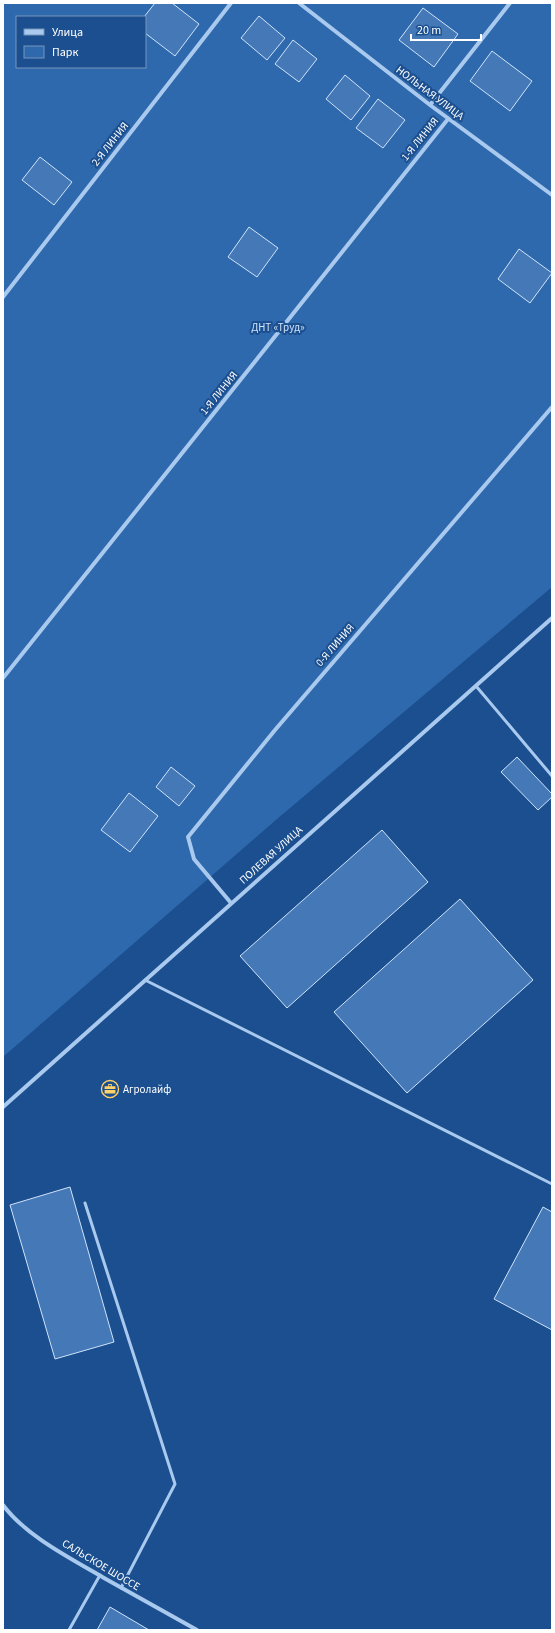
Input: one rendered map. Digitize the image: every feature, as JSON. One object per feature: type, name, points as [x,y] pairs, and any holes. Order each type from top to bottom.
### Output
[{"type":"street","name":"2-Я ЛИНИЯ","points":[[3,297],[231,3]]},
{"type":"street","name":"НОЛЬНАЯ УЛИЦА","points":[[299,3],[448,119],[552,195]]},
{"type":"street","name":"1-Я ЛИНИЯ","points":[[430,105],[510,3]]},
{"type":"street","name":"1-Я ЛИНИЯ","points":[[3,678],[448,119]]},
{"type":"street","name":"0-Я ЛИНИЯ","points":[[231,903],[194,859],[188,838],[275,730],[552,407]]},
{"type":"street","name":"ПОЛЕВАЯ УЛИЦА","points":[[3,1107],[552,618]]},
{"type":"street","name":"САЛЬСКОЕ ШОССЕ","points":[[3,1505],[10,1514],[34,1534],[78,1563],[197,1630]]},
{"type":"lane","points":[[476,686],[552,776]]},
{"type":"lane","points":[[145,980],[552,1184]]},
{"type":"lane","points":[[85,1203],[175,1484],[121,1588]]},
{"type":"lane","points":[[69,1630],[100,1576]]},
{"type":"green space","name":"ДНТ «Труд»","points":[[3,3],[552,3],[552,587],[277,819],[3,1057]]},
{"type":"building","points":[[155,3],[172,3],[199,24],[175,56],[146,34],[146,16],[145,16]]},
{"type":"building","points":[[423,8],[458,34],[434,67],[399,40]]},
{"type":"building","points":[[259,16],[285,38],[267,60],[241,38]]},
{"type":"building","points":[[293,40],[317,59],[299,82],[275,64]]},
{"type":"building","points":[[492,51],[532,81],[510,111],[470,81]]},
{"type":"building","points":[[345,75],[370,96],[351,120],[326,99]]},
{"type":"building","points":[[378,99],[405,120],[383,148],[356,128]]},
{"type":"building","points":[[40,157],[72,182],[54,205],[22,180]]},
{"type":"building","points":[[249,227],[278,248],[257,277],[228,257]]},
{"type":"building","points":[[519,249],[552,273],[530,303],[498,279]]},
{"type":"building","points":[[517,757],[552,794],[552,797],[538,810],[501,772]]},
{"type":"building","points":[[171,767],[195,786],[179,806],[156,787]]},
{"type":"building","points":[[129,793],[158,816],[130,852],[101,830]]},
{"type":"building","points":[[382,830],[428,882],[287,1008],[240,956]]},
{"type":"building","points":[[460,899],[533,980],[407,1093],[334,1012]]},
{"type":"building","points":[[70,1187],[114,1342],[55,1359],[10,1205]]},
{"type":"building","points":[[543,1207],[552,1212],[552,1330],[494,1299]]},
{"type":"building","points":[[110,1607],[149,1630],[97,1630]]},
{"type":"place","name":"Агролайф","points":[[110,1089]]}]
